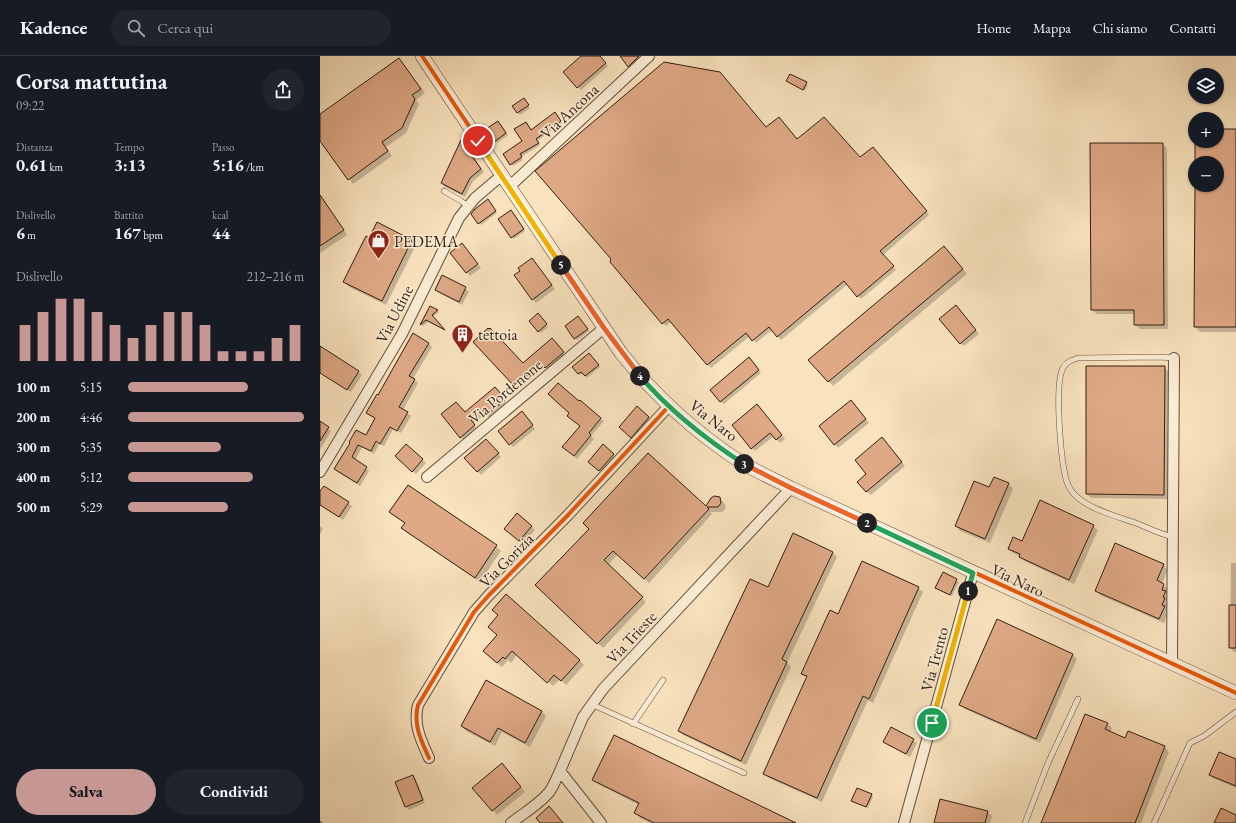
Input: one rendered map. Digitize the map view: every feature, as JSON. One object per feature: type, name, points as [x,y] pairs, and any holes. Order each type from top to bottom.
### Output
[{"type":"street","name":"Via Naro","points":[[422,56],[501,176],[635,371],[669,406],[707,438],[754,469],[791,488],[1236,693]]},
{"type":"street","name":"Via Ancona","points":[[509,187],[650,56]]},
{"type":"street","name":"Via Udine","points":[[320,472],[402,334],[455,225],[468,206],[501,176]]},
{"type":"street","name":"Via Pordenone","points":[[427,477],[604,328]]},
{"type":"street","points":[[1172,664],[1174,358]]},
{"type":"street","name":"Via Gorizia","points":[[429,758],[417,727],[416,712],[418,705],[468,621],[484,600],[568,515],[669,406]]},
{"type":"street","name":"Via Trieste","points":[[511,823],[542,799],[551,790],[583,717],[602,689],[791,488]]},
{"type":"street","name":"Via Trento","points":[[904,823],[973,573]]},
{"type":"street","points":[[560,771],[601,823]]},
{"type":"lane","points":[[444,191],[468,206]]},
{"type":"lane","points":[[1173,537],[1095,508],[1072,492],[1066,482],[1064,470],[1059,424],[1059,396],[1060,373],[1064,366],[1070,361],[1078,358],[1174,358]]},
{"type":"lane","points":[[633,724],[663,680]]},
{"type":"lane","points":[[1025,823],[1048,762],[1078,698]]},
{"type":"lane","points":[[591,704],[744,773]]},
{"type":"lane","points":[[1154,823],[1190,743],[1204,736],[1236,712]]},
{"type":"building","points":[[581,56],[600,56],[606,63],[577,88],[563,72]]},
{"type":"building","points":[[620,56],[639,56],[628,67]]},
{"type":"building","points":[[399,58],[421,89],[412,95],[415,99],[402,128],[382,142],[388,151],[348,180],[320,141],[320,114]]},
{"type":"building","points":[[664,62],[720,72],[766,127],[779,117],[797,139],[824,117],[860,157],[873,147],[927,211],[880,251],[894,266],[857,297],[844,281],[777,337],[769,327],[752,341],[746,333],[707,365],[668,319],[662,324],[610,262],[611,259],[535,171]]},
{"type":"building","points":[[790,74],[807,82],[803,90],[786,81]]},
{"type":"building","points":[[524,98],[529,105],[517,113],[512,106]]},
{"type":"building","points":[[555,112],[561,121],[536,139],[539,143],[520,154],[522,157],[510,165],[503,154],[522,141],[514,129],[526,122],[531,130]]},
{"type":"building","points":[[498,121],[506,133],[494,142],[486,129]]},
{"type":"building","points":[[1224,129],[1236,129],[1236,327],[1194,327],[1195,192],[1224,192],[1224,156],[1195,156],[1195,148],[1224,148]]},
{"type":"building","points":[[461,140],[481,169],[470,178],[462,194],[441,183]]},
{"type":"building","points":[[1090,143],[1163,143],[1164,325],[1134,325],[1134,310],[1091,310]]},
{"type":"building","points":[[320,195],[344,230],[320,246]]},
{"type":"building","points":[[488,199],[496,211],[478,224],[471,214]]},
{"type":"building","points":[[511,210],[524,229],[511,238],[498,219]]},
{"type":"building","name":"PEDEMA","points":[[377,222],[412,240],[382,301],[343,282],[366,236],[369,238]]},
{"type":"building","points":[[462,243],[478,264],[466,273],[450,253]]},
{"type":"building","points":[[944,246],[963,269],[828,382],[808,360]]},
{"type":"building","points":[[532,258],[552,285],[532,300],[514,275],[520,271],[518,268]]},
{"type":"building","points":[[442,275],[466,287],[459,302],[435,290]]},
{"type":"building","points":[[956,305],[976,330],[960,344],[939,319]]},
{"type":"building","points":[[430,306],[438,310],[432,315],[445,330],[426,320],[420,325]]},
{"type":"building","points":[[538,313],[547,324],[538,332],[529,321]]},
{"type":"building","points":[[578,316],[588,329],[574,339],[565,326]]},
{"type":"building","points":[[488,328],[490,328],[523,363],[552,338],[564,352],[545,368],[540,363],[515,387],[473,342]]},
{"type":"building","points":[[413,333],[429,343],[409,376],[415,379],[399,407],[408,412],[397,431],[390,427],[380,444],[376,441],[371,451],[358,445],[352,457],[367,467],[357,483],[334,469],[356,430],[366,435],[375,418],[366,413],[377,394],[378,395]]},
{"type":"building","points":[[320,346],[359,371],[347,390],[320,373]]},
{"type":"building","points":[[589,353],[599,365],[585,376],[581,372],[578,374],[572,367]]},
{"type":"building","points":[[749,357],[759,370],[720,402],[710,390]]},
{"type":"building","points":[[1086,366],[1165,366],[1164,495],[1086,494]]},
{"type":"building","points":[[558,383],[601,418],[589,433],[591,435],[574,456],[562,447],[580,426],[567,416],[569,413],[548,394]]},
{"type":"building","points":[[495,387],[505,400],[485,416],[482,411],[471,420],[475,425],[460,438],[441,414],[456,402],[465,412]]},
{"type":"building","points":[[851,400],[866,419],[834,445],[819,426]]},
{"type":"building","points":[[757,404],[782,435],[776,440],[770,433],[751,449],[732,425]]},
{"type":"building","points":[[637,406],[649,417],[631,438],[619,427]]},
{"type":"building","points":[[522,411],[533,425],[509,445],[498,431]]},
{"type":"building","points":[[320,421],[329,427],[320,441]]},
{"type":"building","points":[[882,437],[902,462],[866,492],[857,482],[866,474],[855,460]]},
{"type":"building","points":[[486,439],[499,453],[477,472],[464,458]]},
{"type":"building","points":[[406,444],[423,459],[412,472],[395,456]]},
{"type":"building","points":[[603,444],[614,454],[599,471],[588,462]]},
{"type":"building","points":[[648,453],[706,506],[714,496],[720,497],[721,503],[718,507],[707,507],[709,509],[644,579],[613,551],[604,560],[643,597],[597,644],[535,585],[589,529],[583,523]]},
{"type":"building","points":[[994,477],[1009,483],[985,539],[955,526],[974,481],[989,487]]},
{"type":"building","points":[[408,485],[497,545],[475,578],[401,528],[405,523],[389,512]]},
{"type":"building","points":[[324,486],[349,502],[339,517],[320,505],[320,491]]},
{"type":"building","points":[[1040,500],[1094,525],[1069,580],[1019,557],[1020,554],[1008,549],[1013,537],[1022,541]]},
{"type":"building","points":[[517,513],[532,526],[519,541],[504,529]]},
{"type":"building","points":[[793,533],[833,552],[782,659],[787,662],[741,761],[678,731],[750,579],[768,587]]},
{"type":"building","points":[[1115,543],[1164,564],[1157,580],[1164,584],[1162,590],[1166,591],[1163,597],[1165,598],[1162,605],[1165,606],[1159,619],[1095,591]]},
{"type":"building","points":[[862,561],[919,587],[869,699],[863,696],[817,798],[763,774],[807,676],[801,674],[830,610],[838,614]]},
{"type":"building","points":[[943,572],[957,579],[950,595],[935,588]]},
{"type":"building","points":[[506,594],[580,660],[561,681],[554,675],[547,683],[512,651],[505,659],[503,657],[497,663],[483,651],[497,635],[488,627],[498,615],[492,610]]},
{"type":"building","points":[[1229,605],[1236,605],[1236,648],[1229,648]]},
{"type":"building","points":[[997,619],[1073,654],[1036,739],[959,705]]},
{"type":"building","points":[[486,680],[542,711],[525,743],[498,728],[490,742],[461,726]]},
{"type":"building","points":[[1085,714],[1108,723],[1105,729],[1125,738],[1128,731],[1165,746],[1135,823],[1041,823]]},
{"type":"building","points":[[891,727],[914,739],[906,754],[883,742]]},
{"type":"building","points":[[614,735],[796,823],[654,823],[634,813],[639,803],[592,780]]},
{"type":"building","points":[[1219,752],[1236,759],[1236,786],[1209,775]]},
{"type":"building","points":[[502,763],[521,787],[492,811],[472,788]]},
{"type":"building","points":[[413,775],[423,800],[405,807],[395,782]]},
{"type":"building","points":[[857,788],[872,794],[866,807],[851,801]]},
{"type":"building","points":[[940,799],[988,811],[985,823],[934,823]]},
{"type":"building","points":[[549,806],[563,823],[540,823],[536,818]]},
{"type":"building","points":[[1221,808],[1236,815],[1236,823],[1214,823]]},
{"type":"cycle path","points":[[422,56],[621,353],[662,399],[708,439],[742,463],[791,488],[1236,693]]},
{"type":"cycle path","points":[[429,758],[417,726],[416,719],[418,705],[474,612],[568,515],[669,406]]},
{"type":"place","name":"PEDEMA","points":[[378,260]]},
{"type":"place","name":"tettoia","points":[[462,354]]},
{"type":"route","points":[[478,141],[621,353],[650,388],[669,406],[707,438],[754,469],[791,488],[973,573],[932,723]]}]
